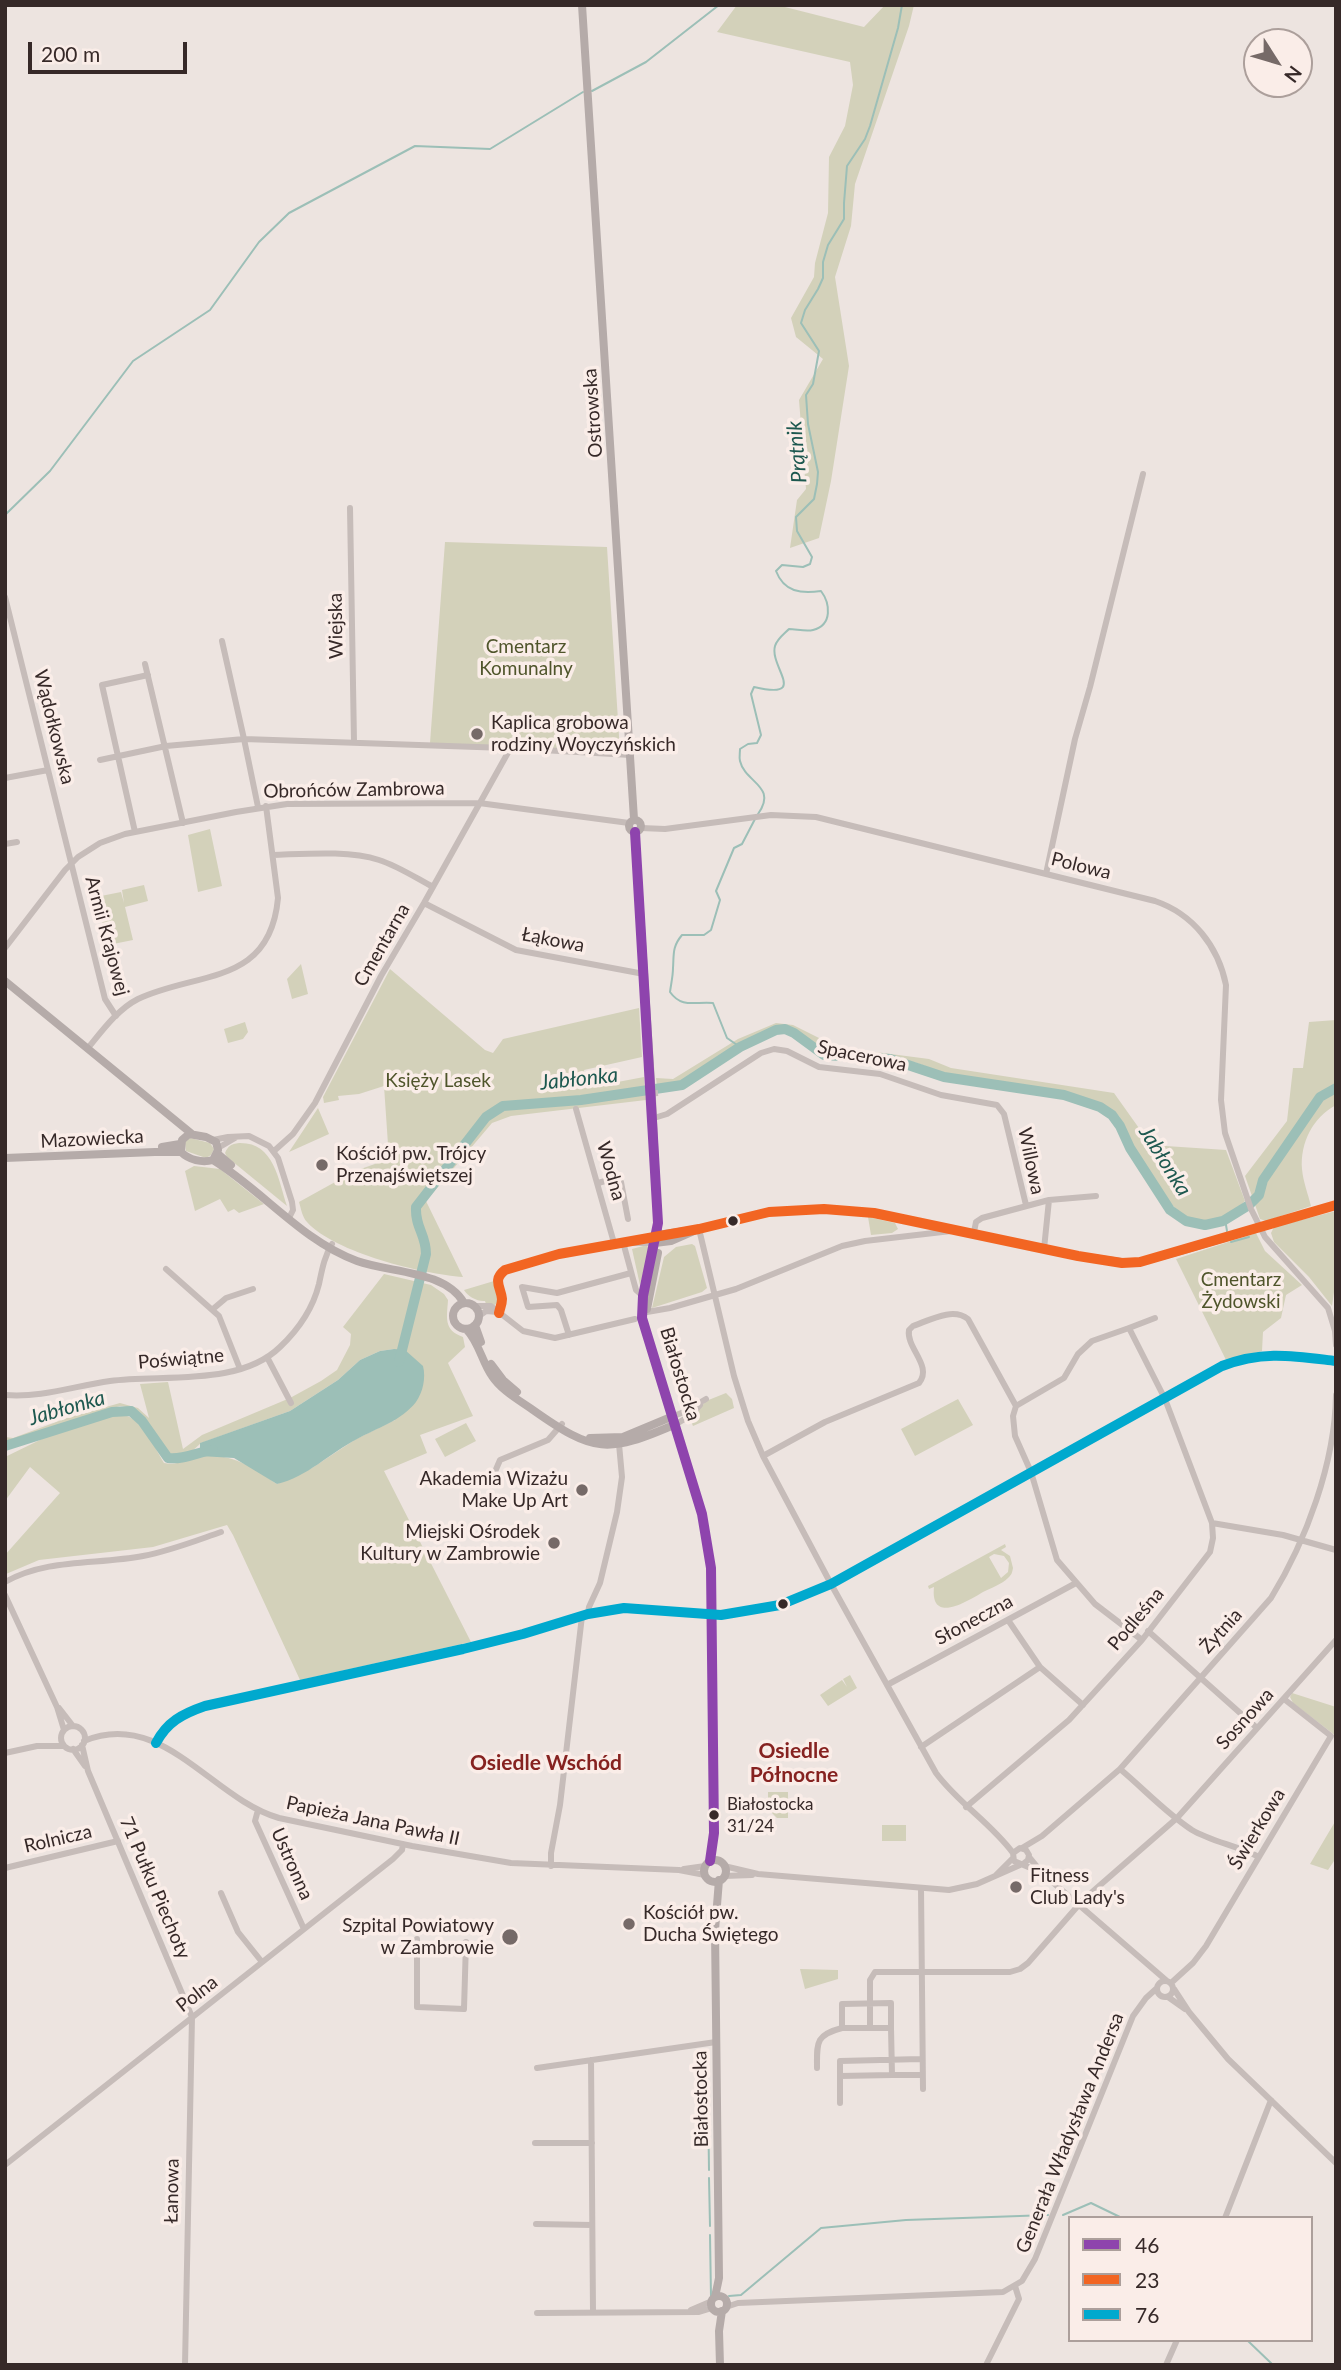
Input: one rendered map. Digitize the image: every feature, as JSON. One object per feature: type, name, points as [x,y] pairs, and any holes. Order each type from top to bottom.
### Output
[{"type":"main road","name":"Ostrowska","points":[[582,5],[631,755],[632,821]]},
{"type":"main road","points":[[632,821],[640,822],[638,830],[644,974],[658,1239]]},
{"type":"main road","points":[[5,981],[192,1134],[213,1140],[216,1154],[290,1216],[331,1246],[356,1261],[447,1285],[454,1290],[460,1305]]},
{"type":"main road","points":[[144,1095],[172,1121],[188,1158],[204,1161],[216,1154]]},
{"type":"main road","points":[[181,1145],[192,1134]]},
{"type":"main road","name":"Mazowiecka","points":[[5,1156],[181,1145]]},
{"type":"main road","points":[[658,1239],[688,1235],[769,1212],[824,1209],[874,1213],[1122,1263],[1140,1262],[1336,1205]]},
{"type":"main road","points":[[658,1239],[700,1232]]},
{"type":"main road","name":"Białostocka","points":[[658,1239],[641,1311],[644,1329],[675,1420]]},
{"type":"main road","name":"Białostocka","points":[[658,1239],[647,1312],[649,1328],[702,1514],[711,1568],[715,1833],[722,1864],[715,1919]]},
{"type":"main road","points":[[460,1305],[474,1306],[479,1316],[471,1327],[472,1336],[498,1384],[586,1442],[619,1444],[639,1439],[675,1420]]},
{"type":"main road","points":[[460,1305],[453,1313],[455,1323],[460,1328],[471,1327]]},
{"type":"main road","points":[[560,1426],[589,1438],[610,1439],[675,1420]]},
{"type":"main road","name":"Białostocka","points":[[715,1833],[707,1871],[715,1919],[720,2365]]},
{"type":"main road","points":[[707,1871],[722,1864]]},
{"type":"main road","points":[[707,1871],[722,1878]]},
{"type":"street","points":[[1045,874],[1075,739],[1143,474]]},
{"type":"street","name":"Wiejska","points":[[350,508],[354,743]]},
{"type":"street","name":"Wądołkowska","points":[[5,597],[71,864]]},
{"type":"street","points":[[88,1048],[116,1016],[134,1001],[240,967],[255,954],[267,938],[277,913],[278,887],[273,855],[222,641]]},
{"type":"street","points":[[145,664],[183,823]]},
{"type":"street","points":[[135,832],[102,685],[148,675]]},
{"type":"street","points":[[100,760],[166,746],[244,739],[631,755]]},
{"type":"street","name":"Cmentarna","points":[[274,1151],[293,1134],[315,1103],[381,976],[425,903],[510,748]]},
{"type":"street","points":[[5,778],[48,770]]},
{"type":"street","name":"Obrońców Zambrowa","points":[[5,948],[71,864],[100,843],[135,832],[262,807],[339,803],[479,803],[632,821]]},
{"type":"street","name":"Polowa","points":[[638,830],[762,816],[816,817],[1167,905],[1199,929],[1213,948],[1221,966],[1226,985],[1222,1116],[1225,1133],[1260,1228]]},
{"type":"street","points":[[5,844],[17,842]]},
{"type":"street","points":[[273,855],[330,854],[370,858],[388,863],[433,887]]},
{"type":"street","name":"Armii Krajowej","points":[[71,864],[105,999],[116,1016]]},
{"type":"street","name":"Łąkowa","points":[[425,903],[516,950],[644,974]]},
{"type":"street","name":"Spacerowa","points":[[653,1118],[667,1114],[754,1057],[774,1049],[787,1051],[819,1067],[880,1074],[941,1095],[997,1105]]},
{"type":"street","name":"Willowa","points":[[974,1232],[976,1222],[982,1218],[1026,1205],[1004,1114],[997,1105]]},
{"type":"street","name":"Wodna","points":[[576,1109],[614,1242]]},
{"type":"street","points":[[213,1140],[249,1136],[270,1146],[292,1202],[290,1216]]},
{"type":"street","points":[[216,1154],[235,1138]]},
{"type":"street","points":[[598,1183],[616,1178],[621,1182],[628,1219]]},
{"type":"street","points":[[1026,1205],[1096,1196]]},
{"type":"street","points":[[1044,1249],[1049,1200]]},
{"type":"street","points":[[898,1237],[904,1220]]},
{"type":"street","points":[[1260,1228],[1269,1244],[1328,1308],[1333,1319],[1336,1345]]},
{"type":"street","points":[[647,1312],[715,1296],[842,1246],[960,1230]]},
{"type":"street","points":[[700,1232],[740,1401],[763,1456],[921,1747],[949,1791],[998,1835],[1021,1848],[1042,1873],[1171,1984],[1189,2012],[1228,2059],[1336,2163]]},
{"type":"street","points":[[499,1312],[502,1300],[498,1276],[505,1270],[614,1242],[658,1239]]},
{"type":"street","points":[[623,1242],[636,1290],[643,1296]]},
{"type":"street","name":"Poświątne","points":[[5,1395],[26,1397],[111,1381],[207,1375],[240,1368],[267,1357],[282,1346],[304,1318],[315,1297],[324,1258],[331,1246]]},
{"type":"street","points":[[166,1269],[212,1309],[224,1324],[240,1368]]},
{"type":"street","points":[[569,1335],[557,1304],[528,1307],[522,1287],[557,1293],[631,1273]]},
{"type":"street","points":[[212,1309],[226,1298],[253,1289]]},
{"type":"street","points":[[474,1306],[491,1306],[515,1326],[531,1334],[555,1338],[635,1319]]},
{"type":"street","points":[[479,1316],[486,1311],[499,1312]]},
{"type":"street","points":[[763,1456],[825,1422],[919,1383],[923,1379],[923,1371],[908,1338],[909,1330],[913,1326],[953,1313],[962,1314],[968,1319],[1016,1406]]},
{"type":"street","points":[[1142,1640],[1094,1604],[1057,1560],[1031,1472],[1015,1436],[1013,1416],[1016,1406],[1063,1378],[1078,1354],[1092,1341],[1156,1318]]},
{"type":"street","points":[[1129,1328],[1165,1399],[1212,1523],[1301,1539],[1336,1550]]},
{"type":"street","points":[[156,1743],[172,1721],[205,1706],[454,1652],[585,1615],[624,1608],[713,1616],[780,1605],[831,1584],[1222,1366],[1249,1357],[1281,1354],[1336,1361]]},
{"type":"street","points":[[267,1357],[292,1403]]},
{"type":"street","name":"Żytnia","points":[[994,1876],[1021,1848],[1042,1836],[1120,1769],[1271,1598],[1301,1539],[1329,1454],[1334,1435],[1336,1395]]},
{"type":"street","points":[[494,1474],[500,1460],[548,1440],[560,1426]]},
{"type":"street","points":[[551,1866],[585,1615],[600,1583],[616,1520],[622,1477],[619,1444]]},
{"type":"street","name":"Podleśna","points":[[966,1807],[1069,1720],[1142,1640],[1205,1559],[1213,1538],[1212,1523]]},
{"type":"street","points":[[5,1582],[41,1566],[141,1556],[221,1532]]},
{"type":"street","name":"Słoneczna","points":[[887,1685],[1076,1583]]},
{"type":"street","points":[[5,1595],[57,1707],[64,1746]]},
{"type":"street","points":[[1008,1620],[1040,1667],[1083,1705]]},
{"type":"street","points":[[1148,1631],[1257,1728]]},
{"type":"street","name":"Sosnowa","points":[[870,2004],[870,1980],[875,1972],[1010,1972],[1028,1963],[1079,1905],[1177,1818],[1336,1640]]},
{"type":"street","points":[[921,1747],[1040,1667]]},
{"type":"street","name":"Świerkowa","points":[[1171,1984],[1200,1955],[1331,1735],[1284,1699]]},
{"type":"street","points":[[57,1707],[72,1726],[83,1731],[106,1733]]},
{"type":"street","points":[[37,1746],[72,1726]]},
{"type":"street","points":[[5,1753],[37,1746],[64,1746],[73,1749],[83,1743],[83,1731]]},
{"type":"street","name":"Papieża Jana Pawła II","points":[[83,1743],[106,1733],[128,1734],[156,1743],[177,1754],[257,1810],[279,1818],[403,1844],[492,1860],[551,1866],[707,1871]]},
{"type":"street","name":"71 Pułku Piechoty","points":[[83,1743],[88,1771]]},
{"type":"street","name":"71 Pułku Piechoty","points":[[73,1749],[88,1771],[192,2017]]},
{"type":"street","points":[[1120,1769],[1195,1832],[1242,1848],[1259,1857]]},
{"type":"street","name":"Ustronna","points":[[257,1810],[255,1821],[304,1930]]},
{"type":"street","points":[[998,1835],[1021,1864],[1042,1873]]},
{"type":"street","name":"Żytnia","points":[[1021,1864],[1042,1836]]},
{"type":"street","name":"Rolnicza","points":[[5,1868],[118,1841]]},
{"type":"street","name":"Polna","points":[[5,2165],[399,1855],[403,1844]]},
{"type":"street","points":[[722,1864],[758,1874],[949,1890],[964,1888],[1021,1864]]},
{"type":"street","points":[[722,1878],[758,1874]]},
{"type":"street","points":[[921,1888],[923,2089]]},
{"type":"street","points":[[221,1893],[238,1932],[262,1962]]},
{"type":"street","points":[[417,1940],[417,2007],[464,2009],[466,1942]]},
{"type":"street","points":[[1145,1962],[1164,1997],[1189,2012]]},
{"type":"street","points":[[1158,1987],[1162,1981],[1171,1984]]},
{"type":"street","points":[[1164,1997],[1172,1994],[1171,1984]]},
{"type":"street","name":"Generała Władysława Andersa","points":[[1015,2286],[1028,2274],[1035,2259],[1133,2016],[1158,1987]]},
{"type":"street","name":"Generała Władysława Andersa","points":[[1143,2002],[1164,1997]]},
{"type":"street","points":[[842,2028],[842,2004],[891,2003],[892,2075]]},
{"type":"street","points":[[870,2004],[870,2028]]},
{"type":"street","name":"Łanowa","points":[[185,2365],[192,2017]]},
{"type":"street","points":[[817,2068],[819,2038],[829,2031],[842,2028],[891,2028]]},
{"type":"street","points":[[537,2068],[716,2042]]},
{"type":"street","points":[[840,2103],[841,2061],[921,2059]]},
{"type":"street","points":[[591,2060],[593,2312]]},
{"type":"street","points":[[840,2076],[922,2075]]},
{"type":"street","points":[[1226,2216],[1271,2100]]},
{"type":"street","points":[[535,2143],[592,2143]]},
{"type":"street","points":[[536,2224],[592,2225]]},
{"type":"street","points":[[537,2312],[699,2312],[719,2304],[1003,2292],[1015,2286],[1019,2299],[986,2365]]},
{"type":"street","points":[[1166,2365],[1176,2342]]},
{"type":"green space","points":[[737,5],[777,5],[864,27],[885,5],[914,5],[855,184],[851,226],[835,277],[849,366],[819,538],[790,548],[797,500],[806,489],[799,400],[823,359],[796,337],[791,318],[814,277],[828,213],[829,157],[845,126],[853,85],[850,62],[717,32]]},
{"type":"green space","name":"Cmentarz Komunalny","points":[[445,542],[607,547],[620,752],[430,743]]},
{"type":"green space","points":[[210,829],[222,886],[198,892],[188,835]]},
{"type":"green space","points":[[144,885],[148,901],[125,907],[133,940],[108,945],[96,897],[121,892],[124,903],[122,890]]},
{"type":"green space","points":[[301,964],[308,994],[292,999],[287,979]]},
{"type":"green space","name":"Księży Lasek","points":[[390,969],[485,1050],[493,1053],[503,1039],[639,1008],[642,1057],[584,1070],[586,1088],[644,1077],[646,1100],[511,1116],[492,1123],[426,1201],[463,1277],[426,1272],[380,1260],[338,1243],[307,1222],[299,1202],[355,1171],[389,1159],[384,1086],[359,1094],[338,1096],[339,1100],[324,1103],[323,1097]]},
{"type":"green space","points":[[1336,1020],[1336,1105],[1315,1124],[1303,1150],[1303,1178],[1311,1206],[1266,1221],[1260,1219],[1245,1176],[1287,1121],[1293,1068],[1303,1068],[1309,1022]]},
{"type":"green space","points":[[245,1022],[248,1032],[243,1039],[228,1043],[224,1029]]},
{"type":"green space","points":[[776,1023],[793,1025],[837,1047],[929,1059],[951,1068],[1114,1093],[1151,1145],[1226,1150],[1245,1201],[1231,1214],[1211,1221],[1188,1219],[1164,1196],[1119,1116],[1107,1106],[1078,1095],[951,1076],[892,1057],[830,1052],[816,1047],[794,1030],[786,1028],[777,1028],[742,1042],[679,1083],[657,1087],[656,1078],[673,1079],[738,1039]]},
{"type":"green space","points":[[318,1108],[329,1134],[289,1152]]},
{"type":"green space","points":[[190,1138],[210,1143],[214,1149],[211,1155],[206,1158],[186,1151],[185,1142]]},
{"type":"green space","points":[[239,1143],[251,1144],[267,1155],[277,1174],[287,1206],[227,1157],[225,1153],[229,1147]]},
{"type":"green space","points":[[194,1166],[220,1169],[264,1204],[239,1213],[234,1209],[228,1212],[220,1199],[195,1211],[185,1171]]},
{"type":"green space","points":[[1336,1211],[1336,1278],[1332,1306],[1309,1277],[1274,1242],[1271,1233],[1274,1227]]},
{"type":"green space","points":[[868,1217],[895,1223],[898,1229],[892,1233],[871,1235]]},
{"type":"green space","name":"Cmentarz Żydowski","points":[[1256,1233],[1265,1251],[1302,1285],[1286,1295],[1281,1318],[1263,1332],[1262,1351],[1226,1360],[1176,1259]]},
{"type":"green space","points":[[692,1244],[695,1246],[707,1288],[652,1308],[664,1257],[676,1247]]},
{"type":"green space","points":[[647,1245],[649,1250],[640,1285],[632,1249]]},
{"type":"green space","points":[[384,1274],[431,1285],[444,1294],[448,1300],[449,1327],[463,1337],[465,1347],[448,1363],[473,1416],[420,1435],[427,1453],[384,1471],[471,1642],[300,1680],[227,1525],[153,1547],[39,1560],[6,1574],[5,1555],[60,1493],[30,1467],[5,1501],[5,1457],[46,1437],[118,1414],[126,1415],[146,1432],[164,1463],[179,1463],[201,1456],[222,1456],[251,1467],[277,1484],[312,1468],[356,1439],[395,1420],[394,1349],[380,1351],[360,1360],[338,1380],[290,1411],[201,1443],[190,1453],[169,1456],[142,1418],[136,1412],[120,1406],[5,1442],[5,1437],[13,1438],[67,1418],[120,1403],[138,1408],[149,1418],[140,1384],[168,1382],[183,1449],[202,1435],[290,1398],[337,1370],[350,1345],[351,1334],[343,1327]]},
{"type":"green space","points":[[494,1281],[499,1300],[495,1305],[479,1301],[464,1290]]},
{"type":"green space","points":[[726,1393],[732,1399],[734,1408],[693,1426],[690,1419],[706,1401]]},
{"type":"green space","points":[[958,1399],[973,1425],[915,1456],[901,1429]]},
{"type":"green space","points":[[466,1423],[476,1441],[445,1457],[435,1439]]},
{"type":"green space","points":[[1005,1544],[1006,1547],[1001,1550],[1010,1556],[1013,1568],[1006,1580],[1000,1584],[960,1604],[944,1608],[938,1605],[934,1598],[934,1587],[929,1589],[928,1586]],"holes":[[[994,1554],[1004,1556],[1009,1563],[1008,1572],[1001,1578],[989,1557]]]},
{"type":"green space","points":[[850,1675],[857,1688],[828,1706],[820,1695],[842,1680],[847,1687],[843,1679]]},
{"type":"green space","points":[[1292,1693],[1336,1707],[1336,1736],[1293,1703],[1290,1697]]},
{"type":"green space","points":[[768,1792],[788,1792],[788,1818],[777,1818],[768,1809]]},
{"type":"green space","points":[[1336,1820],[1336,1858],[1328,1870],[1310,1864]]},
{"type":"green space","points":[[882,1825],[906,1825],[906,1841],[882,1841]]},
{"type":"green space","points":[[800,1969],[838,1970],[838,1979],[805,1989]]},
{"type":"water","points":[[405,1350],[423,1366],[423,1385],[416,1402],[396,1419],[347,1445],[298,1476],[277,1484],[234,1458],[200,1456],[200,1443],[290,1411],[338,1380],[360,1360],[380,1351]]},
{"type":"waterway","points":[[592,91],[646,62],[719,5]]},
{"type":"waterway","name":"Prątnik","points":[[758,814],[763,805],[762,791],[740,761],[740,749],[757,743],[761,735],[751,694],[754,687],[771,690],[780,689],[784,685],[775,654],[777,641],[789,629],[810,631],[819,627],[827,619],[828,613],[821,591],[794,590],[779,578],[776,571],[782,565],[803,567],[810,564],[812,557],[797,531],[796,517],[814,499],[817,484],[818,472],[808,424],[806,395],[813,384],[819,351],[801,323],[805,310],[823,278],[823,262],[828,245],[844,219],[847,166],[865,139],[870,126],[902,5]]},
{"type":"waterway","points":[[5,515],[50,471],[133,361],[210,310],[259,242],[289,213],[415,146],[490,149],[583,92]]},
{"type":"waterway","name":"Prątnik","points":[[740,1047],[727,1038],[713,1003],[679,1001],[670,992],[677,943],[682,935],[704,935],[711,930],[720,900],[716,891],[734,848],[742,844],[755,819]]},
{"type":"waterway","name":"Jabłonka","points":[[399,1362],[426,1254],[416,1207],[486,1117],[503,1106],[581,1100],[682,1085],[740,1047],[776,1030],[785,1029],[824,1055],[890,1059],[944,1077],[1064,1095],[1100,1107],[1112,1115],[1120,1126],[1130,1148],[1170,1210],[1186,1221],[1205,1225],[1223,1221],[1249,1205],[1259,1195],[1263,1180],[1320,1097],[1336,1088]]},
{"type":"waterway","points":[[1225,1219],[1227,1231]]},
{"type":"waterway","points":[[1231,1242],[1249,1237]]},
{"type":"waterway","name":"Jabłonka","points":[[5,1446],[112,1412],[131,1411],[142,1421],[168,1458],[180,1458],[213,1450]]},
{"type":"waterway","points":[[707,2054],[708,2087]]},
{"type":"waterway","points":[[708,2095],[709,2170]]},
{"type":"waterway","points":[[709,2178],[710,2226]]},
{"type":"waterway","points":[[1063,2215],[1091,2203],[1118,2216]]},
{"type":"waterway","points":[[729,2296],[741,2295],[821,2228],[906,2220],[1048,2215]]},
{"type":"waterway","points":[[710,2235],[711,2297]]},
{"type":"waterway","points":[[1249,2342],[1273,2365]]},
{"type":"tunnel","points":[[646,1094],[658,1093]]},
{"type":"transit line","name":"46","points":[[635,832],[658,1223],[643,1296],[642,1318],[702,1514],[711,1568],[714,1833],[710,1861]]},
{"type":"transit line","name":"23","points":[[499,1313],[502,1299],[498,1280],[505,1270],[559,1254],[699,1229],[769,1212],[824,1209],[874,1213],[1122,1263],[1140,1262],[1336,1205]]},
{"type":"transit line","name":"76","points":[[156,1743],[165,1729],[176,1720],[205,1706],[463,1649],[588,1614],[624,1608],[721,1615],[780,1605],[831,1584],[1222,1366],[1265,1356],[1336,1361]]},
{"type":"place","name":"Kaplica grobowa rodziny Woyczyńskich","points":[[477,734]]},
{"type":"place","name":"Kościół pw. Trójcy Przenajświętszej","points":[[322,1165]]},
{"type":"place","name":"Akademia Wizażu Make Up Art","points":[[582,1490]]},
{"type":"place","name":"Miejski Ośrodek Kultury w Zambrowie","points":[[554,1543]]},
{"type":"place","name":"Białostocka 31/24","points":[[714,1815]]},
{"type":"place","name":"Fitness Club Lady's","points":[[1016,1887]]},
{"type":"place","name":"Kościół pw. Ducha Świętego","points":[[629,1924]]},
{"type":"place","name":"Szpital Powiatowy w Zambrowie","points":[[510,1937]]},
{"type":"district","name":"Osiedle Wschód","points":[[546,1763]]},
{"type":"district","name":"Osiedle Północne","points":[[794,1763]]}]
